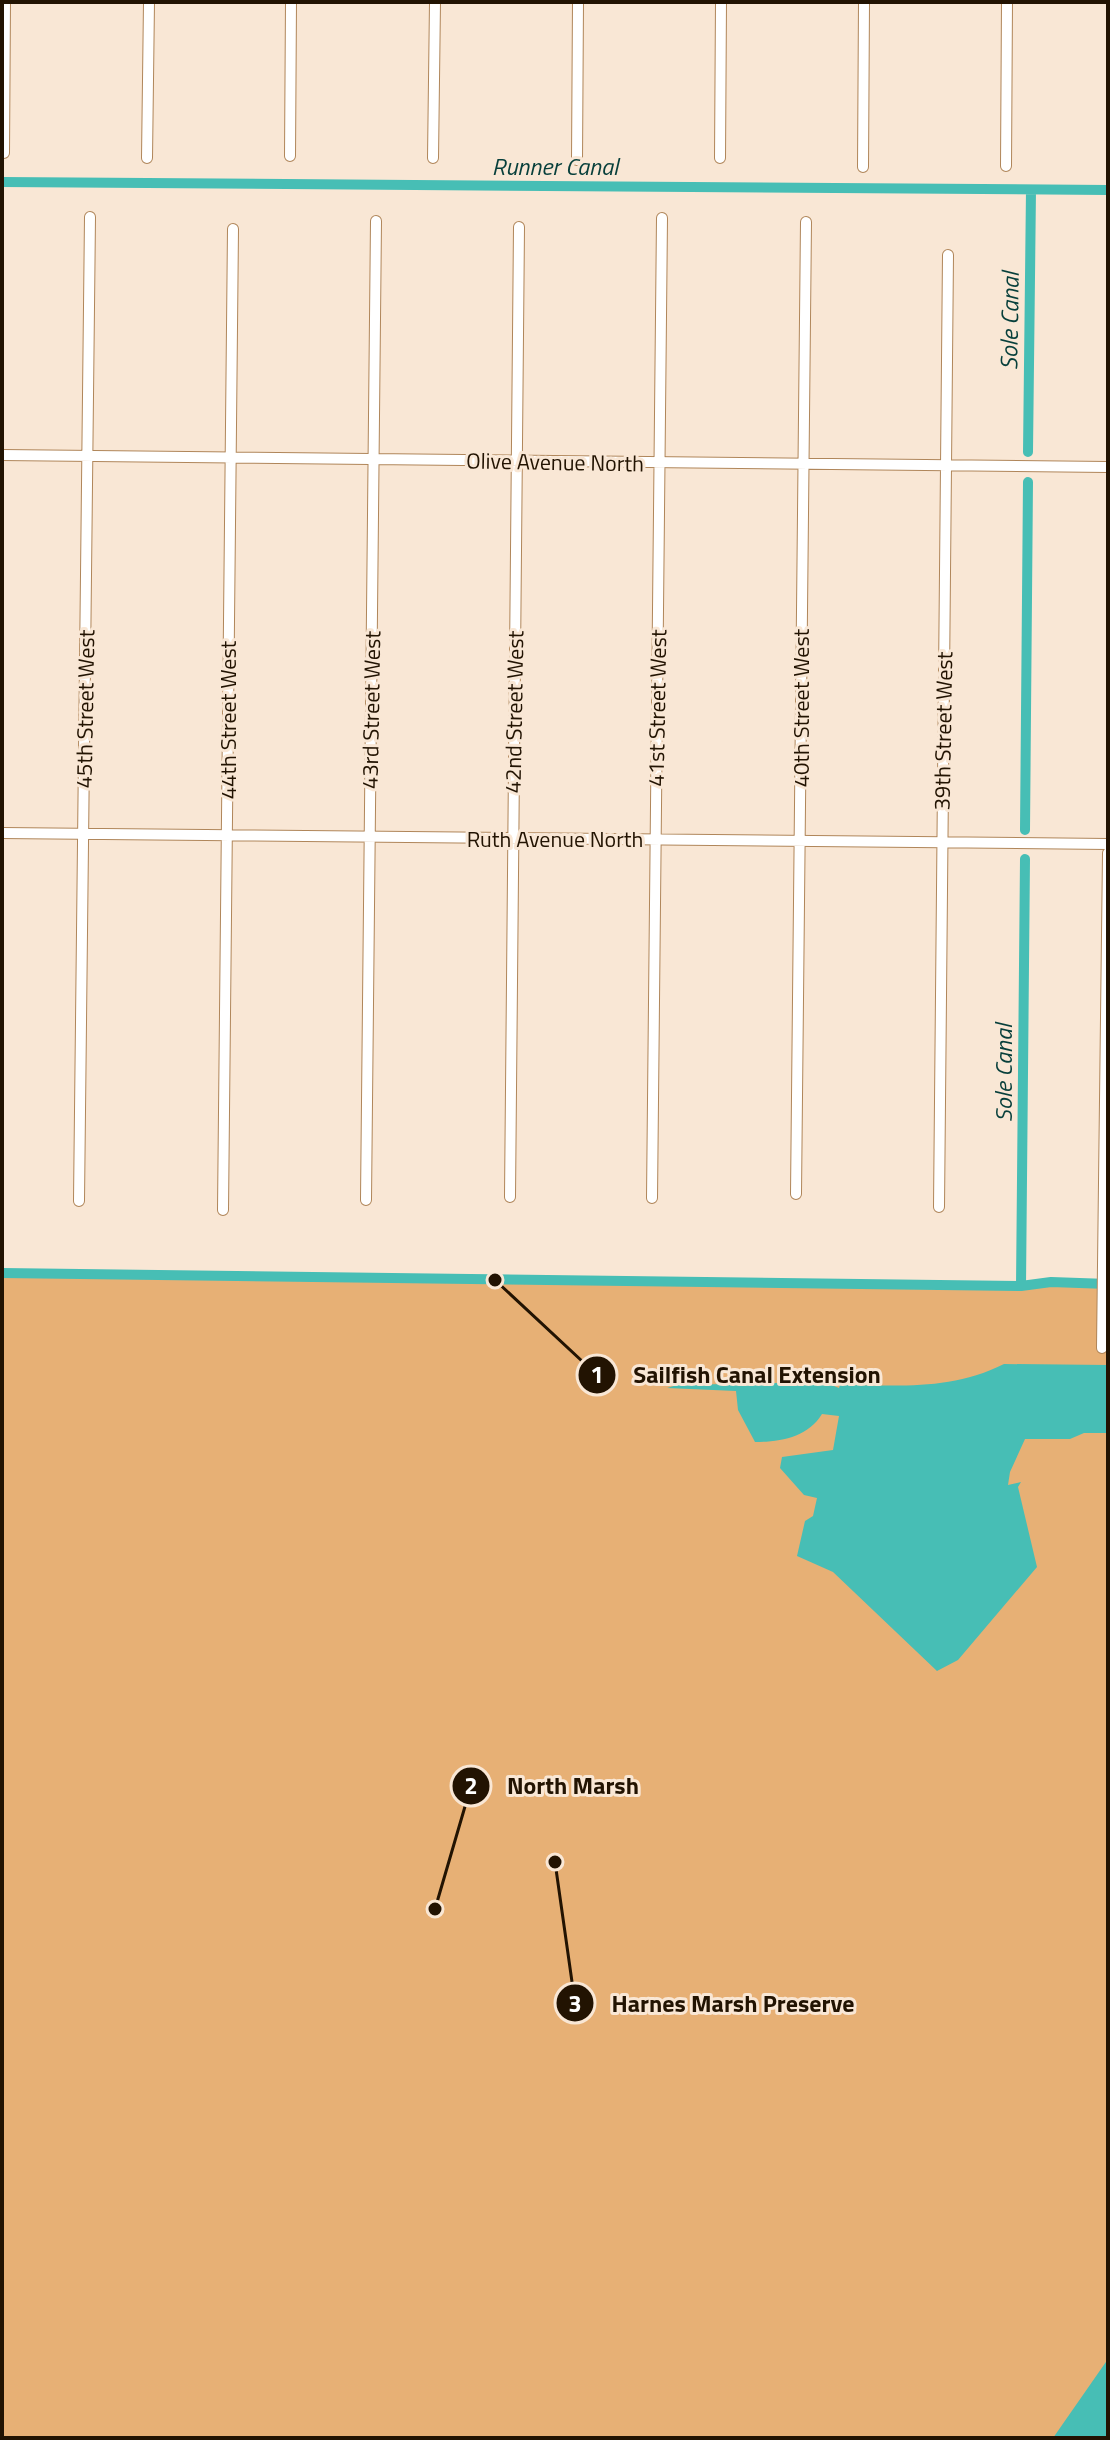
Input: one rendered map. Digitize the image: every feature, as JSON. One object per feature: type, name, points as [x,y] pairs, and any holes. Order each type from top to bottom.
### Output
[{"type":"street","points":[[4,153],[5,2]]},
{"type":"street","points":[[147,158],[149,2]]},
{"type":"street","points":[[290,156],[291,2]]},
{"type":"street","points":[[433,158],[435,2]]},
{"type":"street","points":[[577,160],[578,2]]},
{"type":"street","points":[[720,158],[721,2]]},
{"type":"street","points":[[863,167],[864,2]]},
{"type":"street","points":[[1006,166],[1007,2]]},
{"type":"street","name":"45th Street West","points":[[79,1201],[90,217]]},
{"type":"street","name":"41st Street West","points":[[652,1198],[662,218]]},
{"type":"street","name":"43rd Street West","points":[[366,1200],[376,221]]},
{"type":"street","name":"40th Street West","points":[[796,1194],[806,222]]},
{"type":"street","name":"42nd Street West","points":[[510,1197],[519,227]]},
{"type":"street","name":"44th Street West","points":[[223,1210],[233,229]]},
{"type":"street","name":"39th Street West","points":[[939,1207],[948,255]]},
{"type":"street","name":"Olive Avenue North","points":[[2,455],[1108,467]]},
{"type":"street","name":"Ruth Avenue North","points":[[2,833],[1108,844]]},
{"type":"street","points":[[1102,1348],[1108,853]]},
{"type":"shaded area","points":[[2,1276],[1108,1287],[1108,2438],[2,2438]]},
{"type":"water","points":[[1004,1364],[1108,1365],[1108,1433],[1084,1433],[1070,1439],[1025,1439],[1010,1472],[1008,1485],[1021,1482],[1018,1487],[1037,1567],[958,1660],[937,1671],[833,1572],[797,1556],[805,1521],[813,1516],[817,1498],[804,1495],[780,1468],[782,1457],[833,1450],[839,1416],[822,1414],[809,1428],[793,1437],[755,1442],[738,1410],[736,1391],[667,1388],[677,1385],[824,1382],[839,1388],[840,1385],[924,1385],[964,1379]]},
{"type":"water","points":[[1108,2359],[1108,2438],[1053,2438]]},
{"type":"waterway","name":"Runner Canal","points":[[2,182],[1108,190]]},
{"type":"waterway","name":"Sole Canal","points":[[1028,452],[1031,190]]},
{"type":"waterway","name":"Sole Canal","points":[[1025,830],[1028,482]]},
{"type":"waterway","name":"Sole Canal","points":[[1021,1286],[1025,859]]},
{"type":"waterway","points":[[2,1273],[1021,1286],[1051,1282],[1108,1284]]},
{"type":"place","name":"Sailfish Canal Extension","points":[[495,1280]]},
{"type":"place","name":"Harnes Marsh Preserve","points":[[555,1862]]},
{"type":"place","name":"North Marsh","points":[[435,1909]]}]
